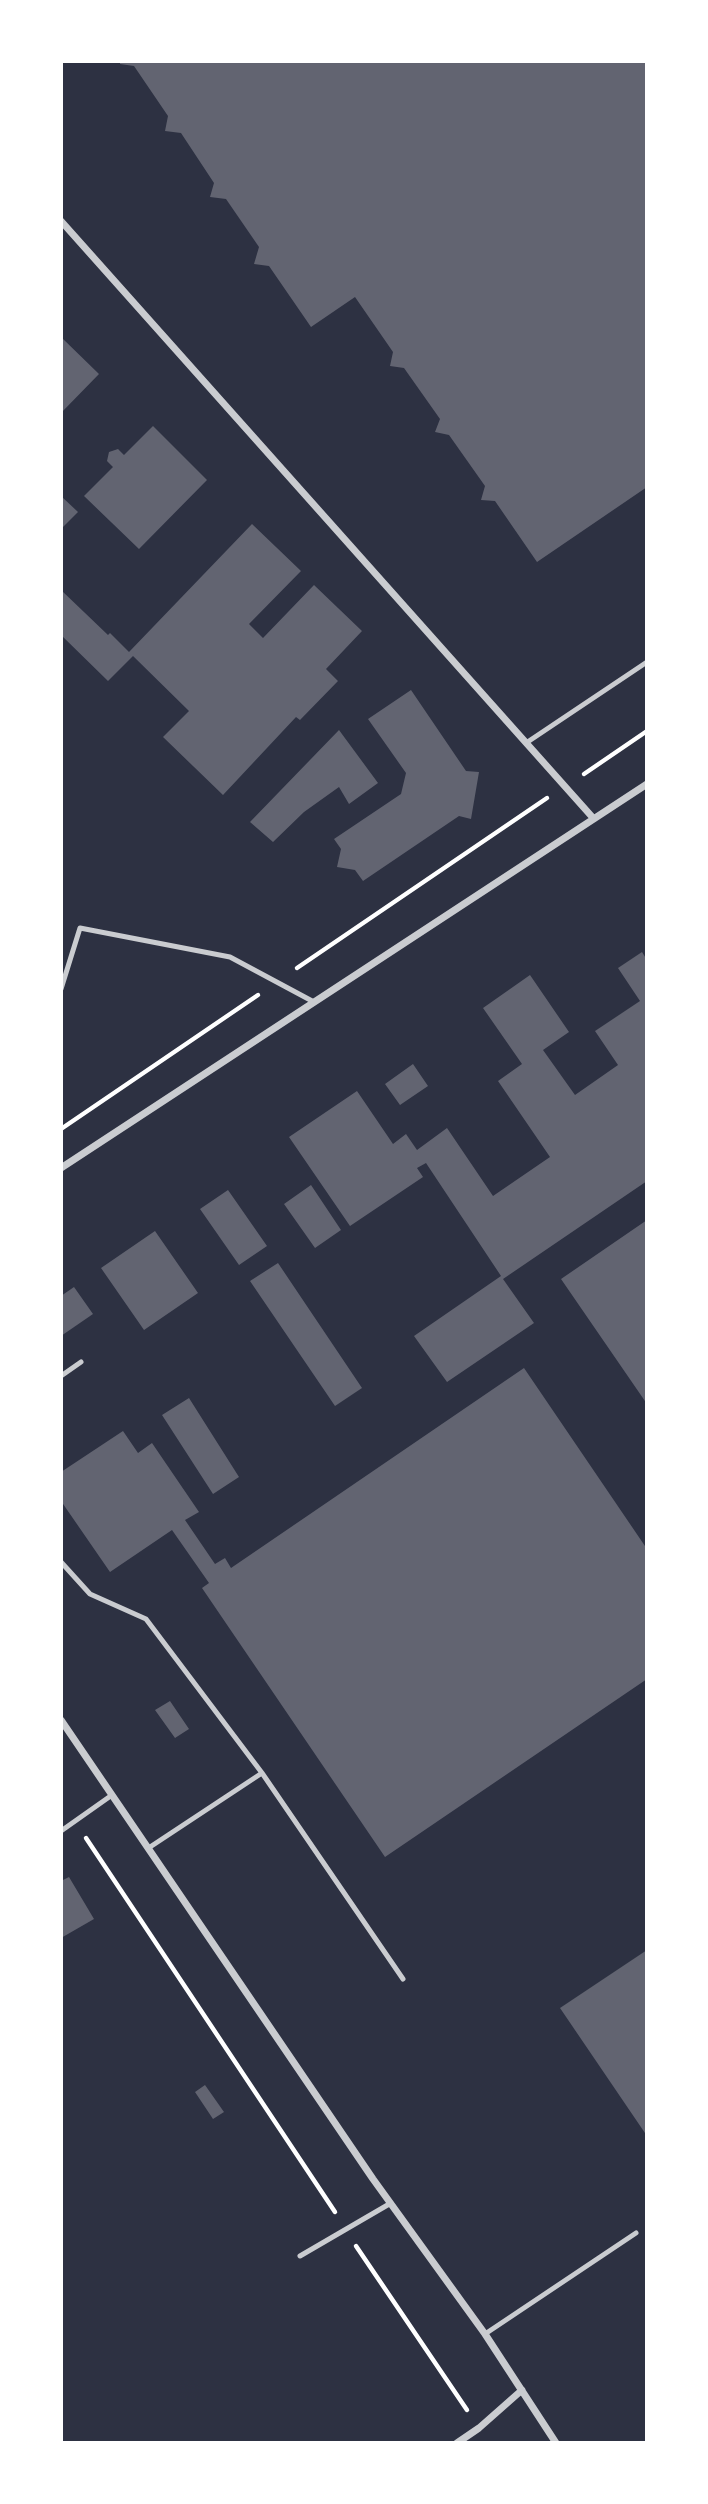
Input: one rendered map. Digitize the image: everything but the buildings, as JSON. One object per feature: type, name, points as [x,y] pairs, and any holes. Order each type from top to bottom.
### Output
[{"type":"street","points":[[61,221],[594,819]]},
{"type":"street","points":[[61,1168],[647,784]]},
{"type":"street","points":[[61,1720],[391,2203],[485,2334],[556,2443]]},
{"type":"street","points":[[457,2443],[479,2428],[522,2390]]},
{"type":"lane","points":[[526,743],[647,662]]},
{"type":"lane","points":[[61,989],[80,928],[230,957],[314,1002]]},
{"type":"lane","points":[[61,1376],[81,1362]]},
{"type":"lane","points":[[61,1562],[90,1594],[146,1619],[262,1773],[403,1979]]},
{"type":"lane","points":[[150,1847],[262,1773]]},
{"type":"lane","points":[[61,1831],[112,1795]]},
{"type":"lane","points":[[300,2256],[391,2203]]},
{"type":"lane","points":[[485,2334],[636,2233]]},
{"type":"path","points":[[61,1129],[647,731]]},
{"type":"path","points":[[75,1821],[479,2428]]}]
